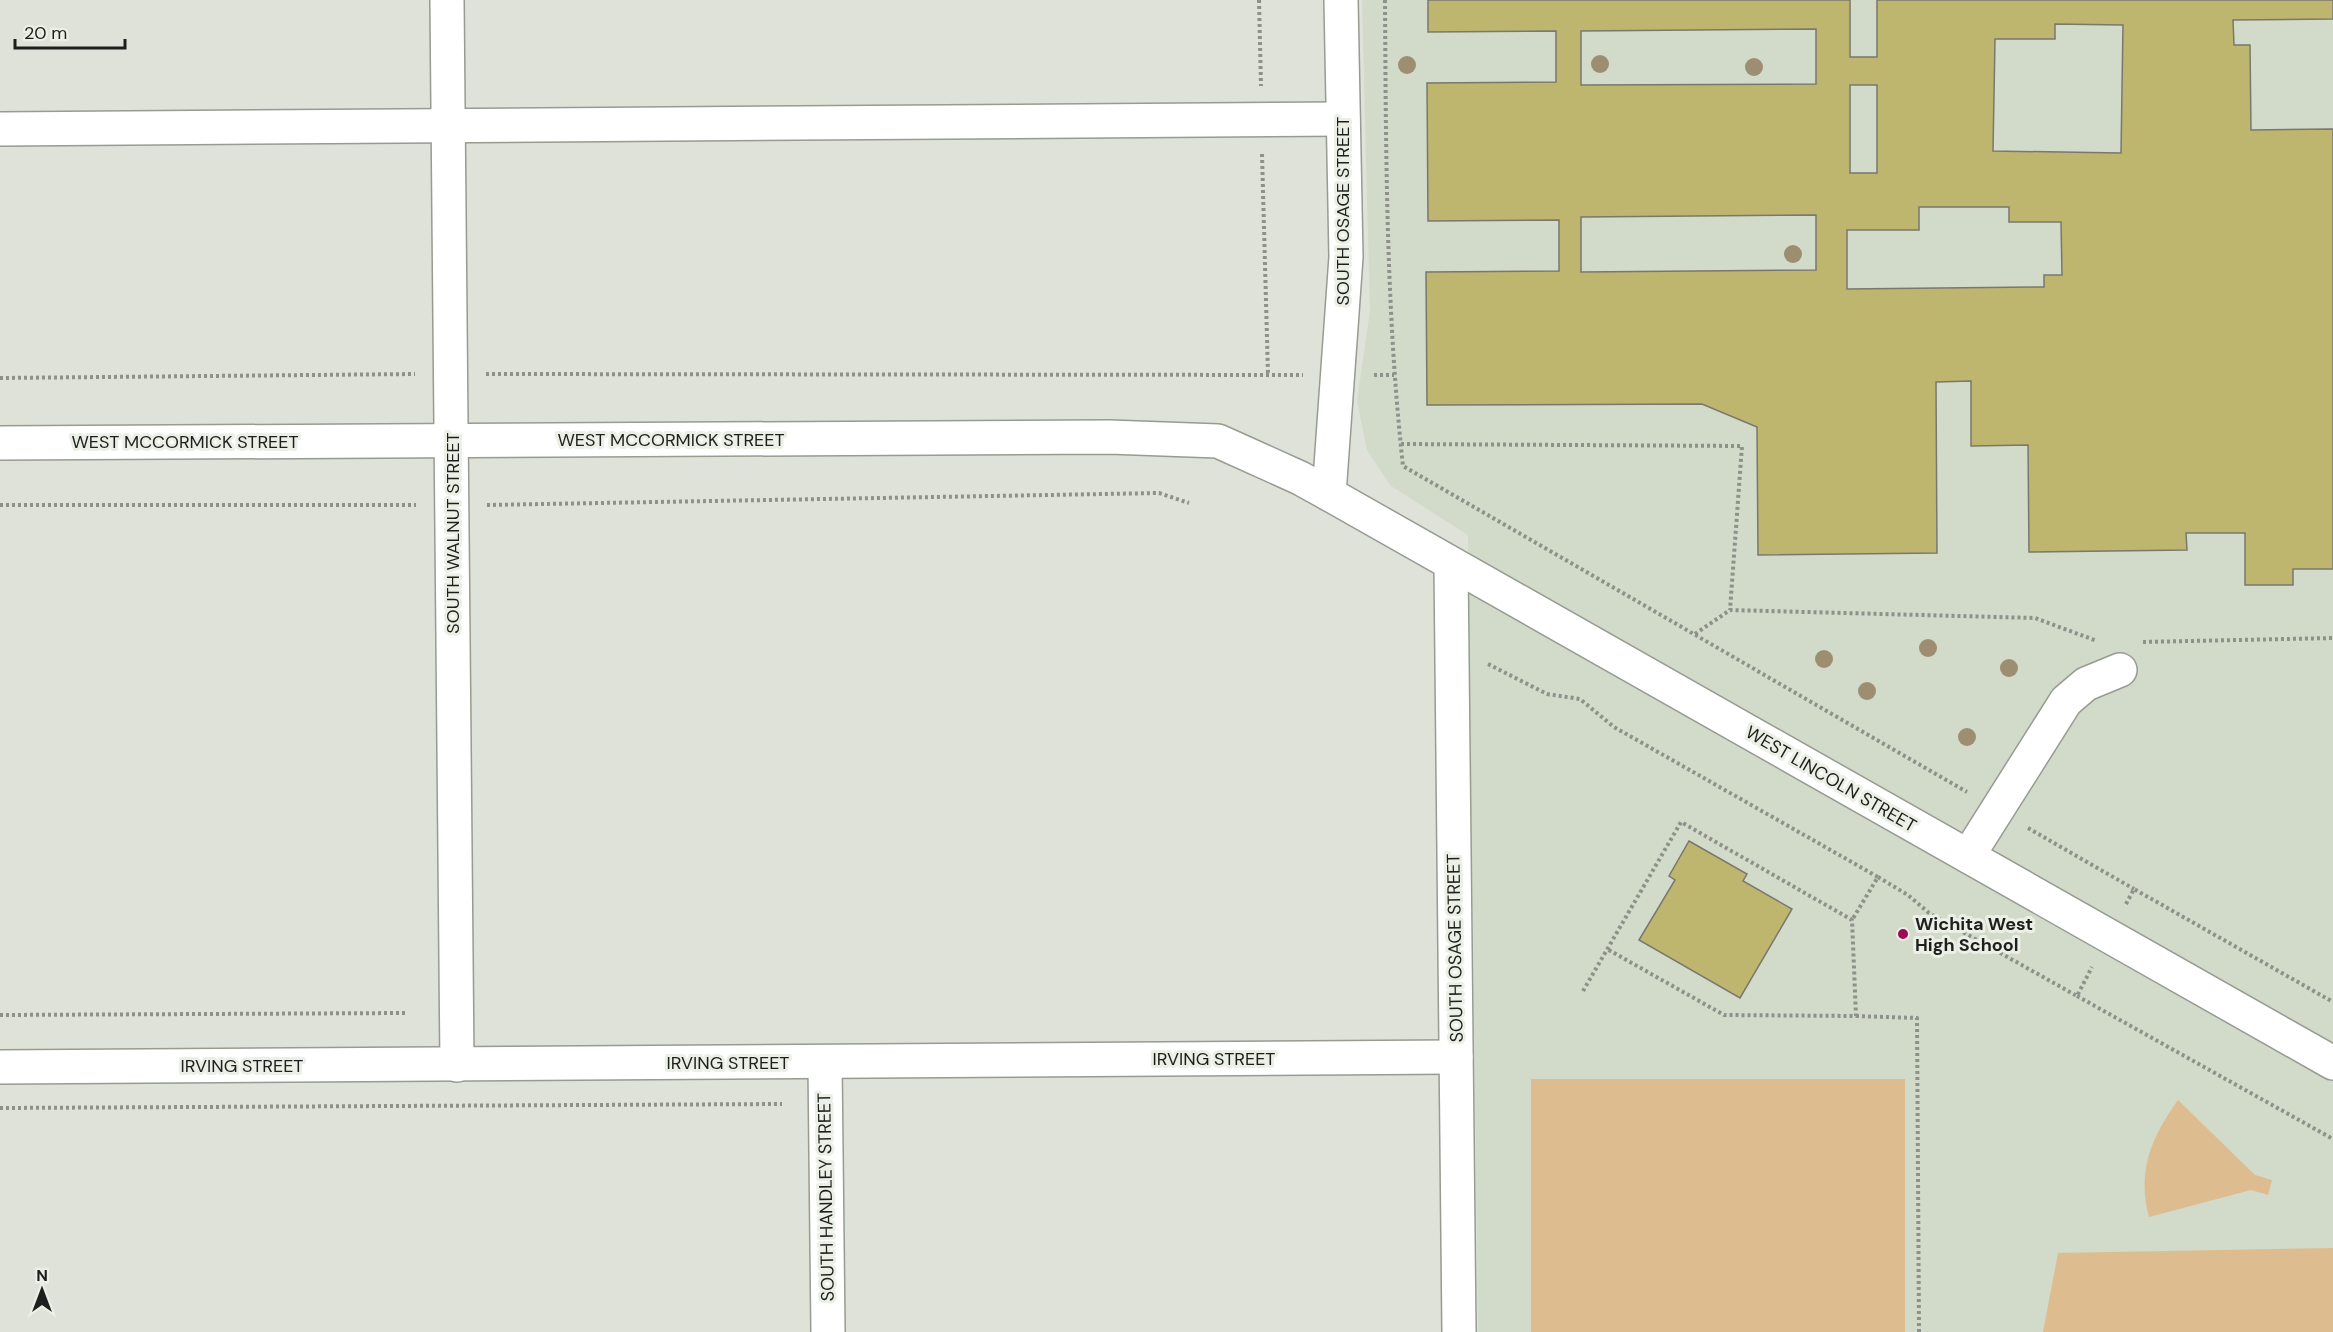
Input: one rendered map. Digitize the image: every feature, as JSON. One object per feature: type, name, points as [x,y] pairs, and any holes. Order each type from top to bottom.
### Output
[{"type":"street","name":"SOUTH WALNUT STREET","points":[[447,0],[457,1065]]},
{"type":"street","name":"SOUTH OSAGE STREET","points":[[1329,494],[1346,257],[1341,0]]},
{"type":"street","points":[[0,129],[1343,120]]},
{"type":"street","name":"WEST MCCORMICK STREET","points":[[0,443],[1109,437],[1218,441],[1300,478],[1329,494]]},
{"type":"street","name":"WEST LINCOLN STREET","points":[[1329,494],[2333,1063]]},
{"type":"street","name":"SOUTH OSAGE STREET","points":[[1451,564],[1459,1332]]},
{"type":"street","points":[[1968,856],[2066,701],[2086,684],[2120,670]]},
{"type":"street","name":"IRVING STREET","points":[[0,1067],[1456,1057]]},
{"type":"street","name":"SOUTH HANDLEY STREET","points":[[825,1063],[828,1332]]},
{"type":"path","points":[[1258,0],[1268,375]]},
{"type":"path","points":[[1385,0],[1386,222],[1394,375],[1403,466],[2134,889]]},
{"type":"path","points":[[0,378],[451,374],[1394,375]]},
{"type":"path","points":[[1401,444],[1742,446],[1730,610]]},
{"type":"path","points":[[0,505],[576,505],[1159,493],[1189,503]]},
{"type":"path","points":[[1695,634],[1730,610],[2035,618],[2102,643]]},
{"type":"path","points":[[2136,642],[2333,638]]},
{"type":"path","points":[[1452,646],[1547,694],[1580,699],[1614,727],[1878,877],[1852,920],[1856,1016]]},
{"type":"path","points":[[1583,992],[1681,822],[1852,920]]},
{"type":"path","points":[[1607,949],[1724,1015],[1917,1018],[1919,1332]]},
{"type":"path","points":[[2077,996],[2333,1139]]},
{"type":"path","points":[[0,1015],[406,1013]]},
{"type":"path","points":[[0,1108],[782,1104]]},
{"type":"shaded area","name":"Wichita West High School","points":[[1362,0],[2333,0],[2333,1332],[1478,1332],[1468,535],[1391,486],[1367,450],[1357,401],[1370,311]]},
{"type":"shaded area","points":[[1531,1079],[1905,1079],[1905,1332],[1531,1332]]},
{"type":"shaded area","points":[[2178,1100],[2255,1175],[2272,1180],[2268,1195],[2251,1190],[2149,1217],[2145,1185],[2149,1156],[2160,1128]]},
{"type":"shaded area","points":[[2333,1248],[2333,1332],[2043,1332],[2058,1253]]},
{"type":"building","points":[[1428,0],[1850,0],[1850,57],[1877,57],[1877,0],[2333,0],[2333,19],[2233,20],[2234,45],[2250,45],[2251,130],[2333,129],[2333,569],[2293,569],[2293,585],[2245,585],[2245,533],[2186,533],[2187,550],[2029,552],[2028,445],[1971,446],[1971,381],[1936,382],[1937,553],[1758,555],[1757,427],[1702,404],[1427,405],[1426,272],[1559,271],[1559,220],[1428,221],[1427,83],[1556,82],[1556,31],[1428,32]],"holes":[[[2055,24],[2123,25],[2121,153],[1993,151],[1995,39],[2055,39]],[[1816,29],[1816,84],[1581,85],[1581,31]],[[1850,85],[1877,85],[1877,173],[1850,173]],[[1919,207],[2009,207],[2009,222],[2061,222],[2062,275],[2044,275],[2044,287],[1847,289],[1847,230],[1919,230]],[[1816,215],[1816,270],[1581,272],[1581,217]]]},
{"type":"building","points":[[1689,841],[1747,874],[1743,881],[1792,909],[1740,998],[1639,940],[1675,880],[1669,876]]},
{"type":"place","name":"Wichita West High School","points":[[1903,934]]}]
